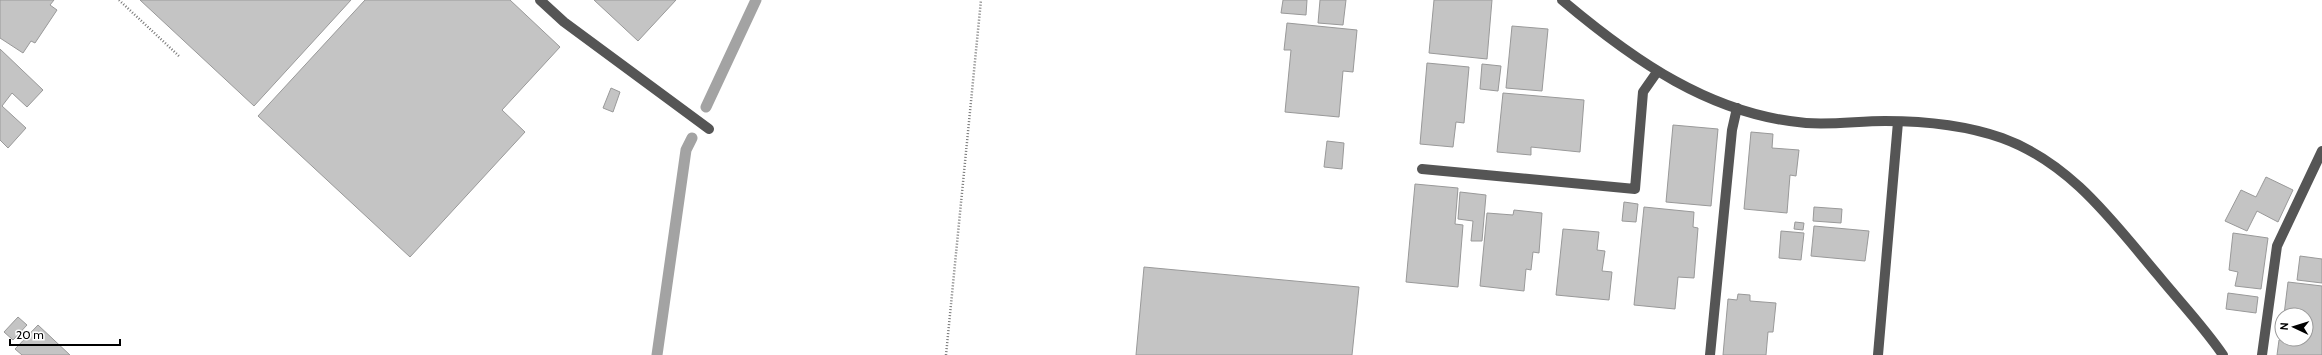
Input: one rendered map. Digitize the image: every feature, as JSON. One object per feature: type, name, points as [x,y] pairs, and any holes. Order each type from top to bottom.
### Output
[{"type":"street","points":[[540,0],[564,22],[709,129]]},
{"type":"street","points":[[1562,0],[1657,72],[1692,91],[1737,108],[1767,116],[1805,123],[1845,124],[1930,122],[1974,129],[2004,139],[2038,155],[2063,172],[2096,203],[2223,355]]},
{"type":"street","points":[[1422,169],[1634,188],[1643,92],[1657,72]]},
{"type":"street","points":[[1710,355],[1732,130],[1737,108]]},
{"type":"street","points":[[1878,355],[1898,144],[1898,122]]},
{"type":"street","points":[[2262,355],[2277,246],[2322,151]]},
{"type":"path","points":[[119,0],[180,57]]},
{"type":"path","points":[[946,355],[981,0]]},
{"type":"building","points":[[0,0],[54,0],[50,5],[57,10],[35,43],[31,41],[23,53],[0,38]]},
{"type":"building","points":[[140,0],[351,0],[254,106]]},
{"type":"building","points":[[365,0],[510,0],[560,47],[502,110],[525,132],[410,257],[258,116]]},
{"type":"building","points":[[594,0],[676,0],[638,41]]},
{"type":"building","points":[[1283,0],[1307,0],[1306,15],[1281,13]]},
{"type":"building","points":[[1320,0],[1346,0],[1343,25],[1318,23]]},
{"type":"building","points":[[1434,0],[1492,0],[1487,59],[1429,53]]},
{"type":"building","points":[[1287,23],[1357,30],[1353,72],[1343,71],[1339,117],[1285,112],[1291,50],[1284,50]]},
{"type":"building","points":[[1512,26],[1548,29],[1542,91],[1506,88]]},
{"type":"building","points":[[0,49],[43,90],[27,107],[12,93],[2,106],[26,128],[8,148],[0,140]]},
{"type":"building","points":[[1427,63],[1469,67],[1464,123],[1456,122],[1453,147],[1420,144]]},
{"type":"building","points":[[1482,64],[1501,66],[1498,91],[1480,89]]},
{"type":"building","points":[[611,88],[620,92],[613,112],[603,108]]},
{"type":"building","points":[[1503,93],[1584,100],[1580,152],[1531,147],[1531,155],[1497,152]]},
{"type":"building","points":[[1673,125],[1718,129],[1711,206],[1666,202]]},
{"type":"building","points":[[1751,132],[1773,134],[1772,148],[1799,150],[1796,176],[1790,175],[1787,213],[1744,209]]},
{"type":"building","points":[[1327,141],[1344,143],[1342,169],[1324,167]]},
{"type":"building","points":[[2266,177],[2293,190],[2278,222],[2257,211],[2247,231],[2225,221],[2241,190],[2256,197]]},
{"type":"building","points":[[1415,184],[1458,188],[1455,224],[1463,225],[1458,287],[1406,282]]},
{"type":"building","points":[[1460,192],[1486,195],[1482,241],[1471,241],[1473,221],[1458,219]]},
{"type":"building","points":[[1624,202],[1638,204],[1636,222],[1622,221]]},
{"type":"building","points":[[1644,207],[1694,212],[1693,227],[1698,228],[1694,278],[1678,277],[1675,309],[1634,305]]},
{"type":"building","points":[[1814,207],[1842,209],[1841,223],[1813,221]]},
{"type":"building","points":[[1514,210],[1542,213],[1539,253],[1533,252],[1531,270],[1526,269],[1524,291],[1480,286],[1487,213],[1513,215]]},
{"type":"building","points":[[1795,222],[1804,223],[1803,230],[1794,229]]},
{"type":"building","points":[[1814,226],[1869,231],[1865,261],[1811,256]]},
{"type":"building","points":[[1563,229],[1599,232],[1597,250],[1605,251],[1602,271],[1612,272],[1609,300],[1556,295]]},
{"type":"building","points":[[1781,231],[1804,233],[1801,260],[1779,258]]},
{"type":"building","points":[[2233,233],[2268,238],[2261,289],[2235,286],[2238,272],[2229,270]]},
{"type":"building","points":[[2300,256],[2322,259],[2322,283],[2297,280]]},
{"type":"building","points":[[1144,267],[1359,287],[1352,355],[1136,355]]},
{"type":"building","points":[[2288,282],[2322,286],[2322,355],[2277,355],[2278,347],[2314,347],[2314,307],[2285,307]]},
{"type":"building","points":[[2228,293],[2258,297],[2256,313],[2226,309]]},
{"type":"building","points":[[1738,294],[1750,295],[1750,301],[1776,303],[1773,332],[1768,332],[1766,355],[1723,355],[1728,299],[1737,300]]},
{"type":"building","points":[[18,317],[27,325],[13,340],[4,332]]},
{"type":"building","points":[[38,325],[70,355],[22,355],[15,349]]},
{"type":"waterway","points":[[706,107],[756,0]]},
{"type":"waterway","points":[[657,355],[686,150],[692,138]]}]
